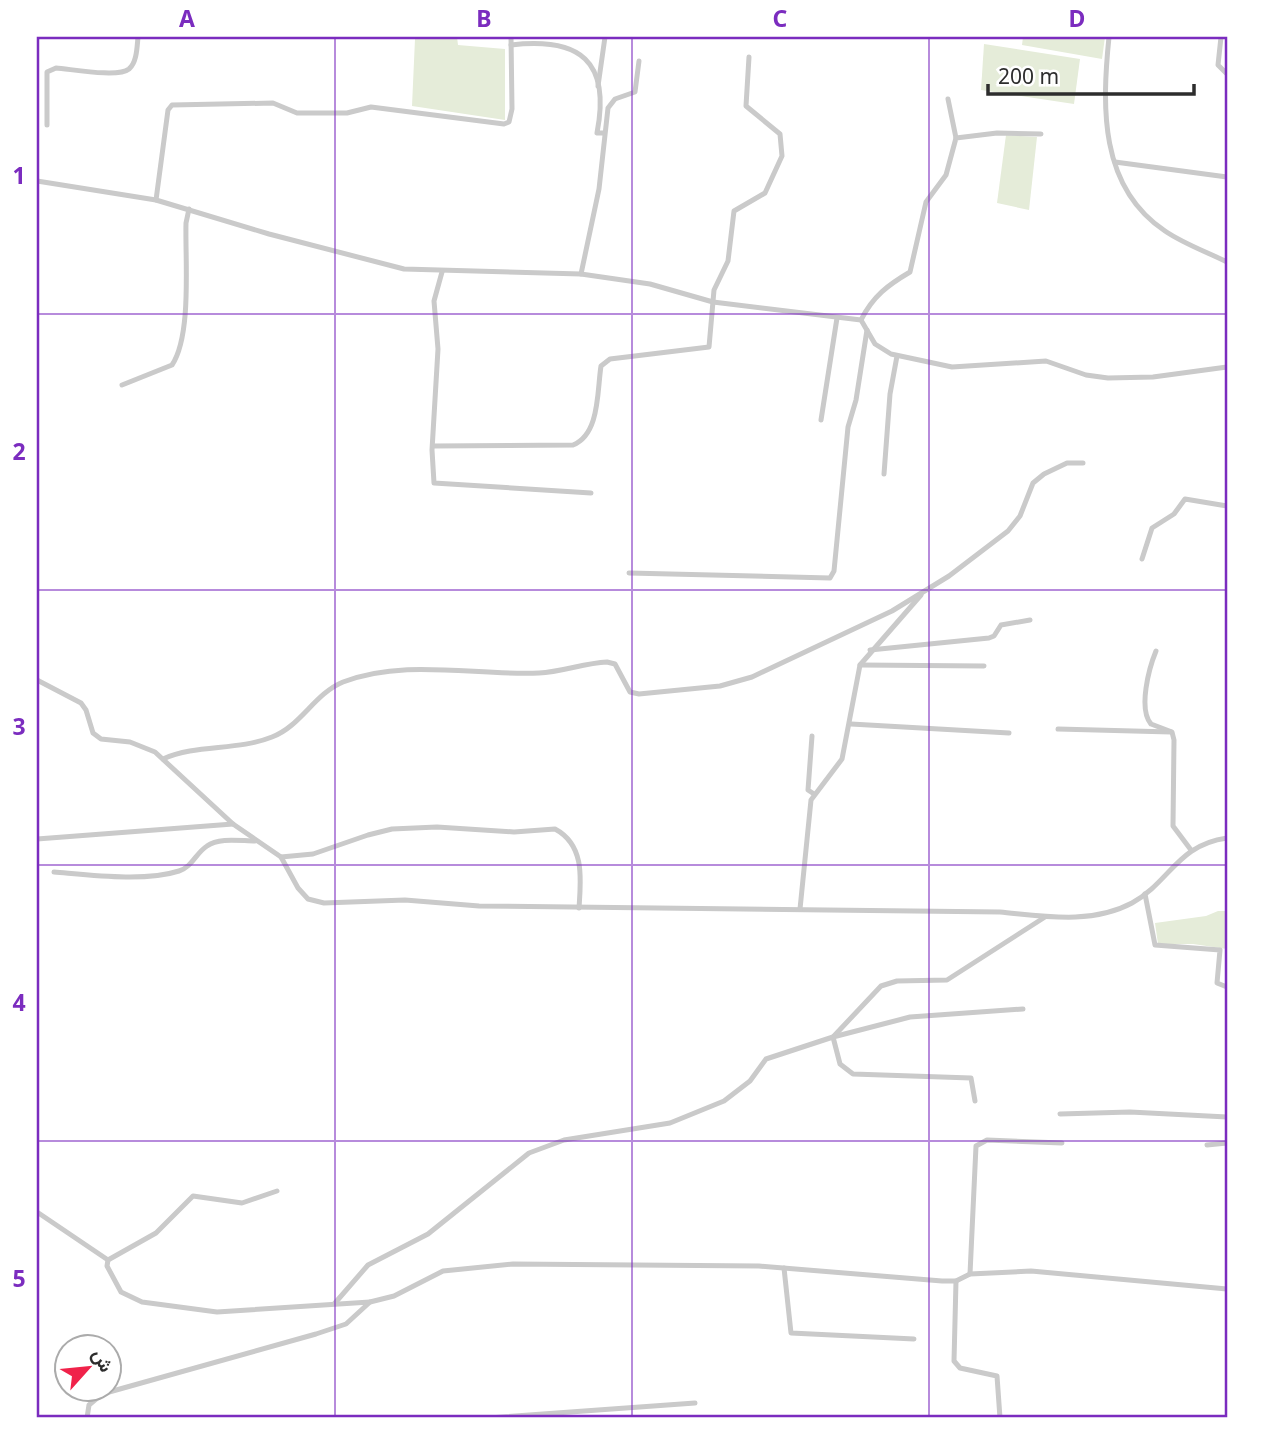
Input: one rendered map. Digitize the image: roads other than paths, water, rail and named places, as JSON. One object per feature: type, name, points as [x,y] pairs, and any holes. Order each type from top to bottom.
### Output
[{"type":"street","points":[[47,125],[47,72],[56,68],[118,74],[128,70],[134,63],[138,37]]},
{"type":"street","points":[[156,200],[168,110],[172,105],[279,103],[297,113],[347,113],[371,107],[504,124],[509,122],[512,109],[511,37]]},
{"type":"street","points":[[603,133],[597,133],[601,108],[598,87],[605,37]]},
{"type":"street","points":[[1110,37],[1103,95],[1107,144],[1129,193],[1141,211],[1164,231],[1227,262]]},
{"type":"street","points":[[1222,37],[1218,65],[1222,72],[1227,74]]},
{"type":"street","points":[[511,45],[561,45],[582,53],[598,87]]},
{"type":"street","points":[[433,446],[516,447],[580,442],[592,425],[601,366],[610,359],[709,347],[716,284],[728,261],[734,211],[760,199],[782,156],[780,134],[747,106],[749,57]]},
{"type":"street","points":[[581,274],[599,189],[603,133],[611,102],[637,88],[639,61]]},
{"type":"street","points":[[861,320],[868,305],[883,288],[911,269],[926,202],[946,175],[956,138],[948,99]]},
{"type":"street","points":[[956,138],[997,133],[1041,134]]},
{"type":"street","points":[[1115,162],[1227,177]]},
{"type":"street","points":[[37,181],[156,200],[335,252],[404,269],[581,274],[650,284],[713,302],[861,320]]},
{"type":"street","points":[[122,386],[172,365],[177,354],[183,313],[186,223],[189,209]]},
{"type":"street","points":[[442,272],[434,301],[438,359],[433,446],[435,483],[591,493]]},
{"type":"street","points":[[821,421],[837,318]]},
{"type":"street","points":[[861,320],[875,344],[897,356],[929,364],[973,368],[1046,361],[1086,375],[1108,378],[1153,377],[1227,367]]},
{"type":"street","points":[[629,573],[830,578],[834,571],[848,427],[856,400],[867,330]]},
{"type":"street","points":[[884,474],[890,394],[897,356]]},
{"type":"street","points":[[163,759],[179,753],[238,746],[275,736],[332,687],[364,676],[438,669],[540,673],[607,662],[615,664],[630,692],[639,694],[733,683],[794,659],[923,593],[1008,531],[1020,516],[1033,483],[1067,463],[1083,463]]},
{"type":"street","points":[[1143,559],[1152,528],[1174,514],[1185,499],[1227,506]]},
{"type":"street","points":[[800,909],[810,807],[814,794],[842,759],[851,724],[860,665],[870,650],[909,612],[923,593]]},
{"type":"street","points":[[870,650],[989,638],[994,636],[1000,625],[1030,620]]},
{"type":"street","points":[[1156,652],[1147,685],[1146,715],[1151,724],[1171,732]]},
{"type":"street","points":[[860,665],[984,666]]},
{"type":"street","points":[[37,680],[80,703],[86,710],[91,729],[101,739],[138,745],[163,759],[233,824],[281,857],[304,895],[324,903],[405,901],[579,908],[1000,912],[1045,917],[1080,917],[1117,910],[1145,894],[1191,850],[1227,838]]},
{"type":"street","points":[[851,724],[1009,733]]},
{"type":"street","points":[[1058,729],[1171,732]]},
{"type":"street","points":[[1171,732],[1175,747],[1173,826],[1191,850]]},
{"type":"street","points":[[812,736],[808,790],[814,794]]},
{"type":"street","points":[[37,839],[233,824]]},
{"type":"street","points":[[281,857],[325,851],[368,835],[392,830],[437,827],[514,832],[555,828],[567,839],[579,859],[579,908]]},
{"type":"street","points":[[54,872],[130,875],[177,872],[189,866],[207,845],[258,841]]},
{"type":"street","points":[[1145,894],[1155,945],[1220,950],[1217,984],[1227,987]]},
{"type":"street","points":[[833,1037],[881,986],[897,981],[947,980],[1045,917]]},
{"type":"street","points":[[335,1303],[368,1265],[428,1234],[528,1153],[564,1140],[640,1130],[695,1114],[738,1093],[766,1059],[833,1037],[909,1017],[1023,1009]]},
{"type":"street","points":[[833,1037],[841,1064],[853,1074],[971,1077],[975,1101]]},
{"type":"street","points":[[1060,1114],[1130,1112],[1227,1117]]},
{"type":"street","points":[[970,1274],[976,1146],[987,1140],[1062,1143]]},
{"type":"street","points":[[1207,1144],[1227,1143]]},
{"type":"street","points":[[108,1260],[156,1233],[193,1196],[243,1203],[277,1191]]},
{"type":"street","points":[[37,1212],[108,1260]]},
{"type":"street","points":[[108,1260],[107,1266],[121,1292],[142,1302],[217,1312],[370,1302],[394,1296],[430,1276],[469,1266],[568,1263],[783,1268],[956,1281],[970,1274],[1064,1272],[1227,1289]]},
{"type":"street","points":[[783,1268],[791,1333],[914,1339]]},
{"type":"street","points":[[956,1281],[954,1361],[960,1368],[997,1376],[1000,1418]]},
{"type":"street","points":[[87,1418],[89,1405],[102,1394],[316,1334],[345,1324],[370,1302]]},
{"type":"street","points":[[489,1418],[695,1403]]}]
